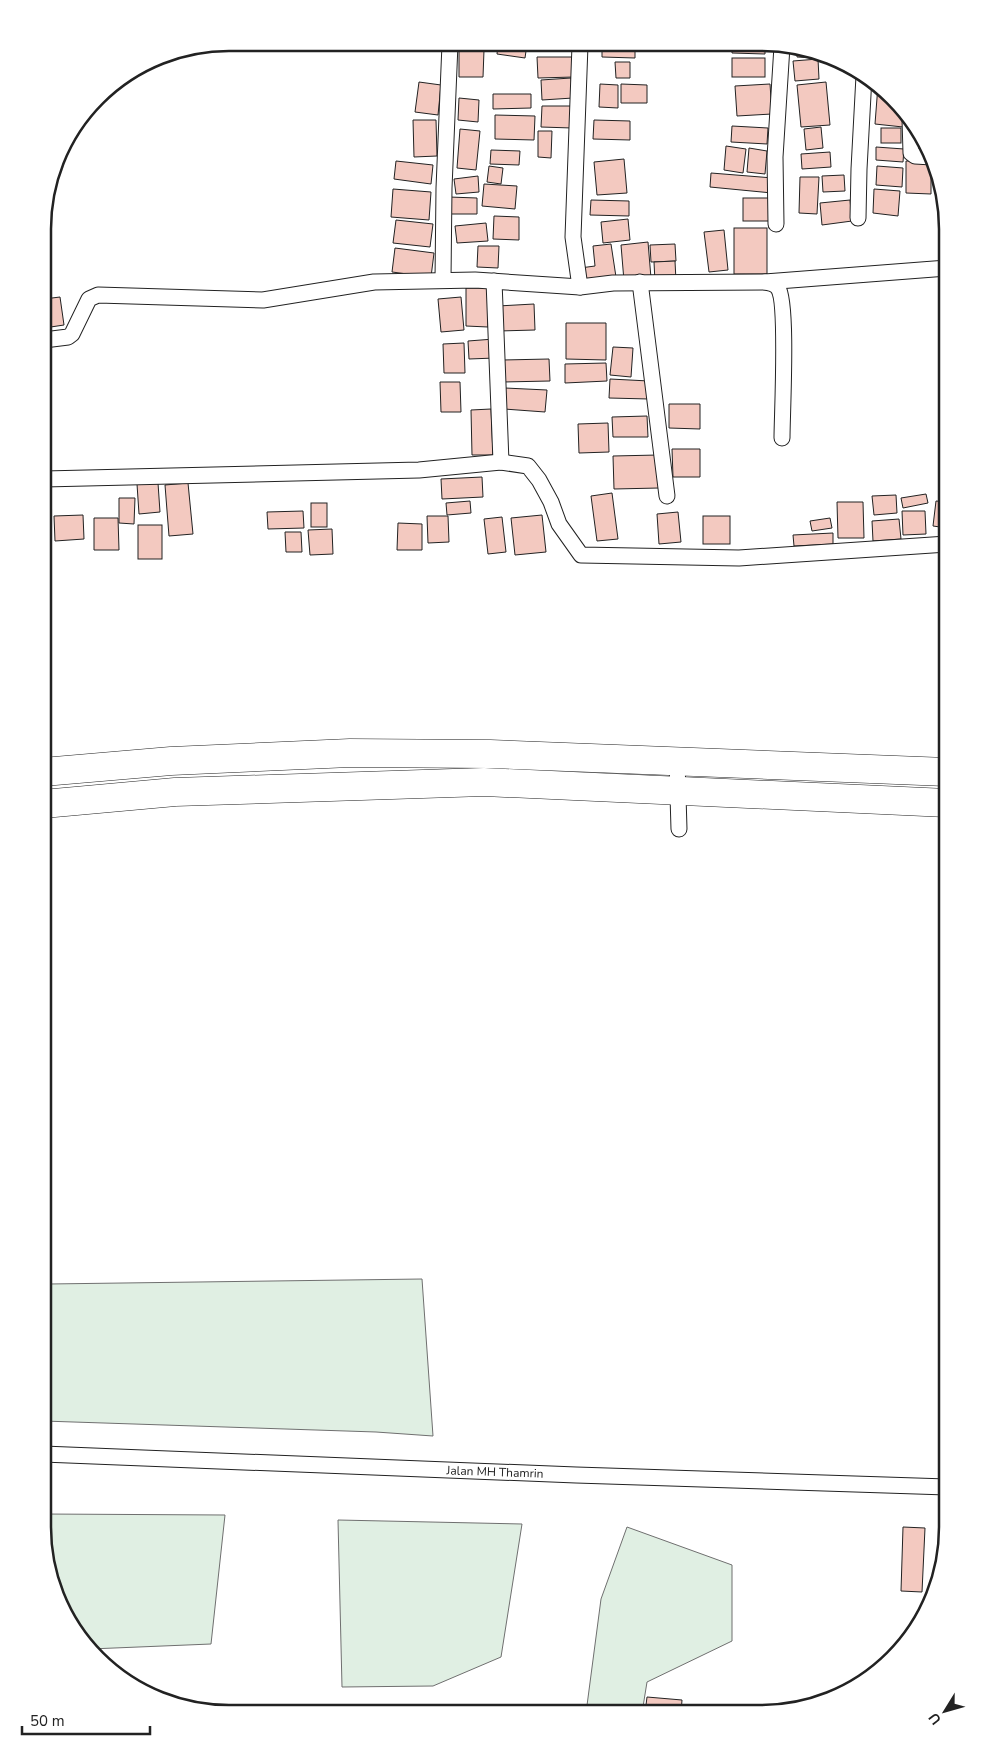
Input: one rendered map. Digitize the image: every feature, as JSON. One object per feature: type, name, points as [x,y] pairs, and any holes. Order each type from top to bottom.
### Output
[{"type":"highway","points":[[51,771],[171,761],[350,753],[490,754],[939,772]]},
{"type":"highway","points":[[51,803],[175,792],[484,782],[939,803]]},
{"type":"street","points":[[580,51],[573,237],[580,287]]},
{"type":"street","points":[[443,280],[444,188],[450,52]]},
{"type":"street","points":[[776,224],[775,157],[782,53]]},
{"type":"street","points":[[858,218],[864,84]]},
{"type":"street","points":[[910,132],[911,153],[915,156],[923,156]]},
{"type":"street","points":[[51,339],[68,337],[72,334],[89,299],[98,295],[263,300],[374,282],[494,281],[580,287],[640,282],[765,282],[939,269]]},
{"type":"street","points":[[494,281],[501,462]]},
{"type":"street","points":[[640,282],[667,496]]},
{"type":"street","points":[[765,282],[773,284],[779,289],[783,311],[782,438]]},
{"type":"street","points":[[51,479],[409,470],[501,462],[528,466],[539,480],[551,502],[559,524],[581,555],[739,558],[939,545]]},
{"type":"street","points":[[677,761],[679,829]]},
{"type":"street","name":"Jalan MH Thamrin","points":[[51,1454],[939,1487]]},
{"type":"green space","points":[[422,1279],[433,1436],[376,1432],[51,1421],[51,1284]]},
{"type":"green space","points":[[51,1514],[225,1515],[211,1644],[99,1649],[75,1616],[57,1573],[53,1550]]},
{"type":"green space","points":[[338,1520],[522,1524],[501,1657],[433,1686],[342,1687]]},
{"type":"green space","points":[[627,1527],[732,1565],[732,1641],[647,1682],[643,1705],[587,1705],[601,1599]]},
{"type":"building","points":[[497,51],[526,51],[525,58],[497,54]]},
{"type":"building","points":[[602,51],[635,51],[635,58],[602,57]]},
{"type":"building","points":[[732,51],[765,51],[765,54],[732,53]]},
{"type":"building","points":[[459,52],[484,52],[483,77],[459,77]]},
{"type":"building","points":[[537,57],[574,57],[574,77],[538,78]]},
{"type":"building","points":[[732,58],[765,58],[765,77],[732,77]]},
{"type":"building","points":[[813,59],[818,61],[819,79],[795,81],[793,61]]},
{"type":"building","points":[[615,62],[630,62],[630,78],[616,78]]},
{"type":"building","points":[[571,78],[573,98],[542,100],[541,80]]},
{"type":"building","points":[[419,82],[441,85],[438,115],[415,112]]},
{"type":"building","points":[[826,82],[830,125],[801,127],[797,85]]},
{"type":"building","points":[[600,84],[618,85],[618,108],[599,107]]},
{"type":"building","points":[[621,84],[647,85],[647,103],[621,103]]},
{"type":"building","points":[[770,84],[772,114],[737,116],[735,86]]},
{"type":"building","points":[[493,94],[531,94],[531,108],[493,109]]},
{"type":"building","points":[[877,94],[895,112],[903,123],[903,127],[875,124]]},
{"type":"building","points":[[459,98],[479,100],[478,122],[458,120]]},
{"type":"building","points":[[542,106],[572,106],[572,128],[541,127]]},
{"type":"building","points":[[495,115],[535,116],[534,140],[495,139]]},
{"type":"building","points":[[413,120],[436,120],[437,156],[414,157]]},
{"type":"building","points":[[594,120],[630,121],[630,140],[593,139]]},
{"type":"building","points":[[732,126],[768,128],[767,144],[731,142]]},
{"type":"building","points":[[821,127],[823,148],[806,150],[804,129]]},
{"type":"building","points":[[881,128],[901,128],[901,143],[881,143]]},
{"type":"building","points":[[460,129],[480,131],[476,170],[457,168]]},
{"type":"building","points":[[538,131],[552,131],[551,158],[538,157]]},
{"type":"building","points":[[726,146],[746,149],[743,173],[724,170]]},
{"type":"building","points":[[876,147],[904,149],[903,162],[876,160]]},
{"type":"building","points":[[749,148],[767,151],[765,174],[747,172]]},
{"type":"building","points":[[491,150],[520,151],[519,165],[490,164]]},
{"type":"building","points":[[830,152],[831,167],[802,169],[801,154]]},
{"type":"building","points":[[624,159],[627,193],[597,195],[594,162]]},
{"type":"building","points":[[396,161],[433,165],[431,184],[394,179]]},
{"type":"building","points":[[906,161],[925,161],[931,178],[931,194],[906,193]]},
{"type":"building","points":[[489,166],[503,168],[501,184],[487,182]]},
{"type":"building","points":[[877,166],[903,168],[902,187],[876,185]]},
{"type":"building","points":[[711,173],[773,178],[772,193],[710,187]]},
{"type":"building","points":[[844,175],[845,191],[823,192],[822,176]]},
{"type":"building","points":[[478,176],[479,192],[456,194],[454,179]]},
{"type":"building","points":[[800,177],[819,177],[817,214],[799,213]]},
{"type":"building","points":[[484,184],[517,186],[515,209],[482,206]]},
{"type":"building","points":[[393,189],[431,192],[429,220],[391,217]]},
{"type":"building","points":[[874,189],[900,191],[898,216],[873,213]]},
{"type":"building","points":[[449,197],[477,198],[477,214],[449,214]]},
{"type":"building","points":[[743,198],[770,198],[770,221],[743,221]]},
{"type":"building","points":[[591,200],[629,201],[629,216],[590,215]]},
{"type":"building","points":[[850,200],[852,221],[822,225],[820,203]]},
{"type":"building","points":[[494,216],[519,217],[519,240],[493,239]]},
{"type":"building","points":[[628,219],[630,240],[603,243],[601,222]]},
{"type":"building","points":[[396,220],[433,224],[430,247],[393,243]]},
{"type":"building","points":[[486,223],[488,241],[457,243],[455,226]]},
{"type":"building","points":[[734,228],[767,228],[767,274],[734,274]]},
{"type":"building","points":[[724,230],[728,270],[709,272],[704,232]]},
{"type":"building","points":[[648,242],[651,278],[624,281],[621,245]]},
{"type":"building","points":[[611,244],[616,277],[582,282],[580,268],[595,266],[593,246]]},
{"type":"building","points":[[675,244],[676,261],[651,262],[650,245]]},
{"type":"building","points":[[478,246],[499,246],[498,268],[477,267]]},
{"type":"building","points":[[395,248],[434,253],[431,277],[392,272]]},
{"type":"building","points":[[675,261],[676,281],[655,282],[654,262]]},
{"type":"building","points":[[466,288],[488,288],[488,327],[466,326]]},
{"type":"building","points":[[60,297],[64,325],[51,327],[51,298]]},
{"type":"building","points":[[461,297],[464,330],[441,332],[438,299]]},
{"type":"building","points":[[534,304],[535,330],[499,331],[498,306]]},
{"type":"building","points":[[566,323],[606,323],[606,360],[566,359]]},
{"type":"building","points":[[494,339],[495,358],[469,359],[468,341]]},
{"type":"building","points":[[464,343],[465,373],[444,373],[443,344]]},
{"type":"building","points":[[613,347],[633,348],[631,377],[610,375]]},
{"type":"building","points":[[549,359],[550,381],[503,382],[503,360]]},
{"type":"building","points":[[606,363],[607,381],[565,383],[565,364]]},
{"type":"building","points":[[610,379],[649,381],[649,399],[609,398]]},
{"type":"building","points":[[440,382],[460,382],[461,412],[441,412]]},
{"type":"building","points":[[505,388],[547,390],[545,412],[504,409]]},
{"type":"building","points":[[669,404],[700,404],[700,429],[669,428]]},
{"type":"building","points":[[491,409],[493,455],[472,455],[471,410]]},
{"type":"building","points":[[647,416],[648,437],[613,437],[612,417]]},
{"type":"building","points":[[608,423],[609,452],[579,453],[578,424]]},
{"type":"building","points":[[672,449],[700,449],[700,477],[673,477]]},
{"type":"building","points":[[658,455],[659,488],[614,489],[613,456]]},
{"type":"building","points":[[482,477],[483,497],[442,499],[441,479]]},
{"type":"building","points":[[158,483],[160,512],[139,514],[137,484]]},
{"type":"building","points":[[188,483],[193,534],[169,536],[165,485]]},
{"type":"building","points":[[612,493],[618,539],[597,541],[591,496]]},
{"type":"building","points":[[926,494],[928,503],[903,508],[901,498]]},
{"type":"building","points":[[896,495],[897,513],[874,515],[872,496]]},
{"type":"building","points":[[119,498],[135,498],[134,524],[119,523]]},
{"type":"building","points":[[470,501],[471,513],[447,515],[446,503]]},
{"type":"building","points":[[936,501],[939,501],[939,527],[933,526]]},
{"type":"building","points":[[837,502],[863,502],[864,538],[838,538]]},
{"type":"building","points":[[311,503],[327,503],[327,527],[311,527]]},
{"type":"building","points":[[303,511],[304,528],[268,529],[267,512]]},
{"type":"building","points":[[902,511],[925,511],[926,534],[903,535]]},
{"type":"building","points":[[678,512],[681,542],[659,544],[657,514]]},
{"type":"building","points":[[83,515],[84,539],[55,541],[54,516]]},
{"type":"building","points":[[542,515],[546,552],[515,555],[511,518]]},
{"type":"building","points":[[427,516],[448,516],[449,542],[428,543]]},
{"type":"building","points":[[703,516],[730,516],[730,544],[703,544]]},
{"type":"building","points":[[502,517],[506,552],[488,554],[484,519]]},
{"type":"building","points":[[94,518],[118,518],[119,550],[94,550]]},
{"type":"building","points":[[830,518],[832,528],[812,531],[810,521]]},
{"type":"building","points":[[899,519],[901,539],[873,541],[872,521]]},
{"type":"building","points":[[398,523],[422,524],[422,550],[397,550]]},
{"type":"building","points":[[138,525],[162,525],[162,559],[138,559]]},
{"type":"building","points":[[332,529],[333,554],[310,555],[308,530]]},
{"type":"building","points":[[285,532],[301,532],[302,552],[286,552]]},
{"type":"building","points":[[833,533],[833,544],[794,546],[793,535]]},
{"type":"building","points":[[903,1527],[925,1528],[922,1592],[901,1591]]},
{"type":"building","points":[[647,1697],[682,1700],[682,1705],[646,1705]]}]
